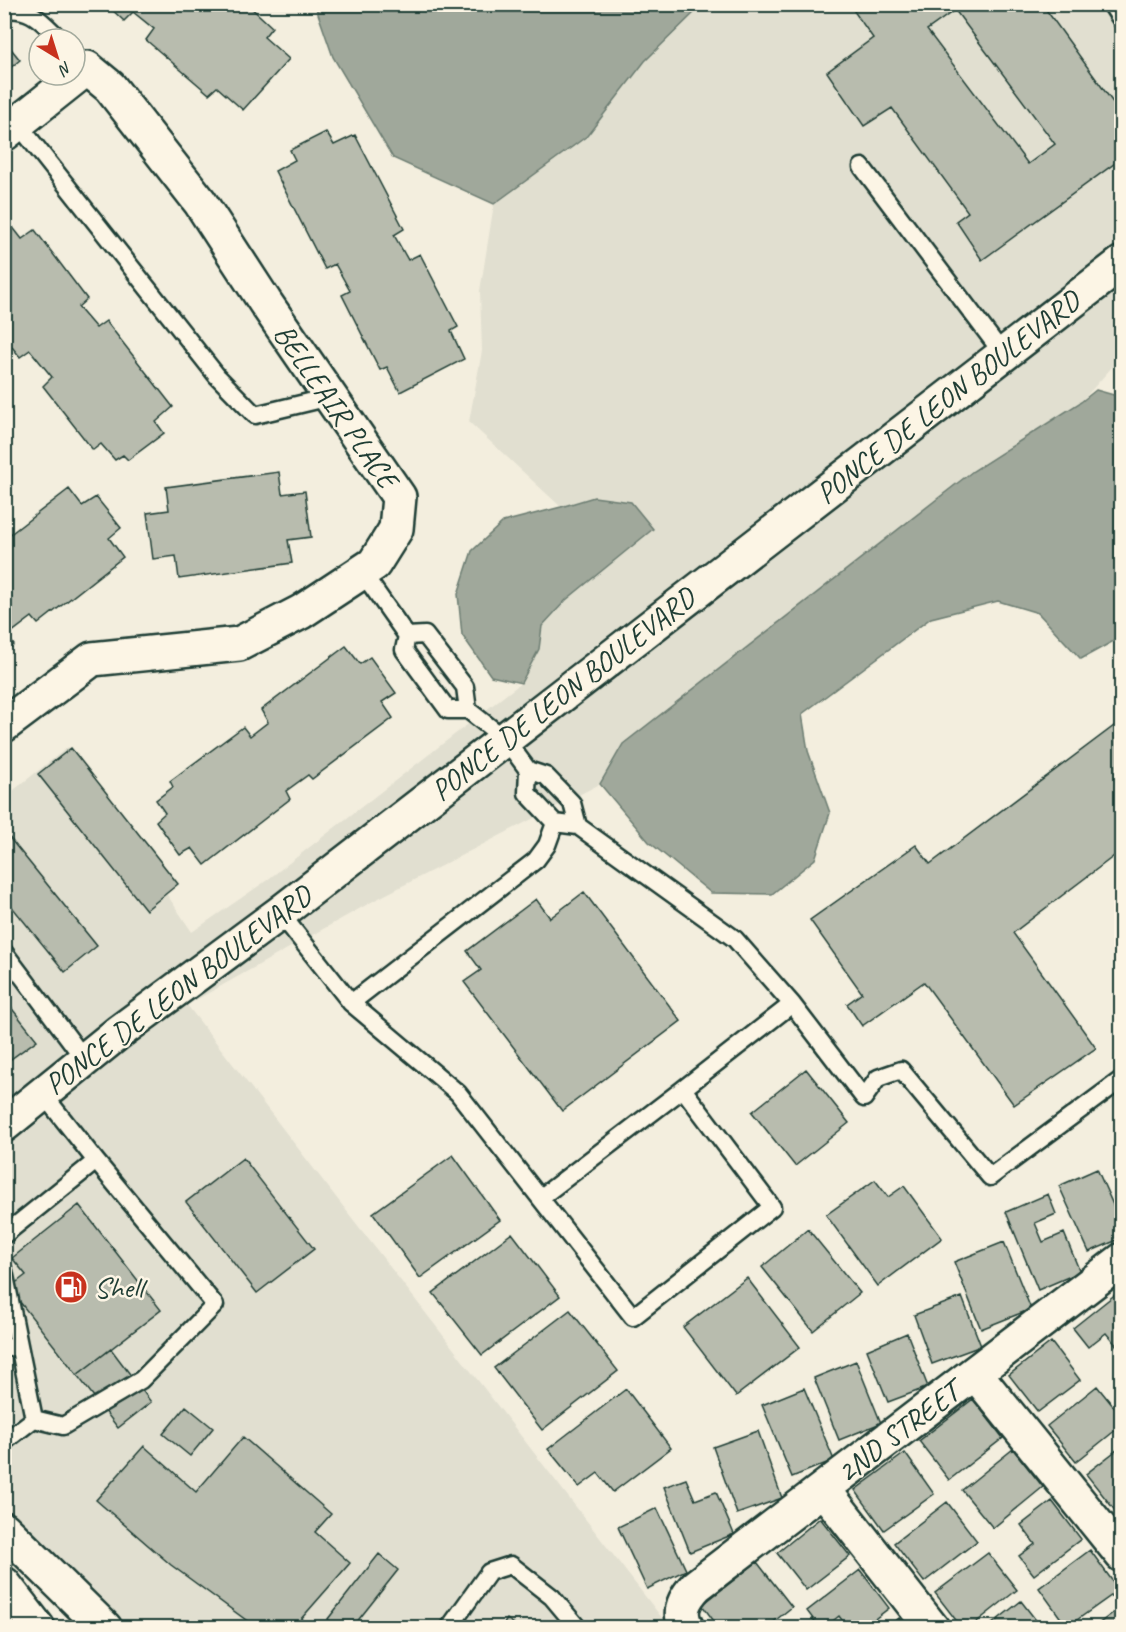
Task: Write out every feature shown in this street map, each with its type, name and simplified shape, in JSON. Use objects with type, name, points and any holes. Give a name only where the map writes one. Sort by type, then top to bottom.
[{"type":"street","name":"BELLEAIR PLACE","points":[[4,725],[92,659],[239,644],[301,612],[374,564],[396,529],[399,497],[265,302],[200,202],[110,87],[87,67]]},
{"type":"street","name":"BELLEAIR PLACE","points":[[11,129],[55,87]]},
{"type":"street","name":"PONCE DE LEON BOULEVARD","points":[[4,1125],[128,1026],[280,913],[1122,263]]},
{"type":"street","name":"2ND STREET","points":[[684,1618],[686,1596],[696,1586],[1122,1260]]},
{"type":"street","points":[[975,1373],[1122,1554]]},
{"type":"street","points":[[824,1489],[932,1628]]},
{"type":"street","points":[[4,1529],[105,1628]]},
{"type":"street","points":[[4,1584],[38,1628]]},
{"type":"lane","points":[[1112,4],[1122,21]]},
{"type":"lane","points":[[4,10],[17,8],[33,14],[47,27]]},
{"type":"lane","points":[[11,129],[217,376],[255,415],[330,397]]},
{"type":"lane","points":[[862,166],[1003,354]]},
{"type":"lane","points":[[362,572],[407,636],[404,650],[448,710],[468,710],[505,739],[528,770],[546,776],[572,803],[578,826]]},
{"type":"lane","points":[[407,636],[425,635],[465,687],[468,710]]},
{"type":"lane","points":[[528,770],[527,793],[555,823],[578,826],[735,939],[792,1004],[864,1098],[878,1078],[901,1070],[990,1177],[1122,1079]]},
{"type":"lane","points":[[351,1003],[536,860],[547,845],[555,823]]},
{"type":"lane","points":[[280,913],[351,1003],[459,1093],[633,1317],[772,1207],[682,1089]]},
{"type":"lane","points":[[4,951],[85,1060]]},
{"type":"lane","points":[[540,1198],[792,1004]]},
{"type":"lane","points":[[34,1419],[63,1426],[141,1380],[215,1305],[43,1094]]},
{"type":"lane","points":[[4,1234],[96,1161]]},
{"type":"lane","points":[[4,1271],[12,1347],[34,1419]]},
{"type":"lane","points":[[4,1442],[34,1419]]},
{"type":"lane","points":[[449,1628],[489,1572],[511,1564],[552,1597],[578,1628]]},
{"type":"shaded area","points":[[315,4],[702,5],[645,61],[587,136],[494,204],[393,158],[333,57]]},
{"type":"shaded area","points":[[702,5],[1121,5],[1121,241],[269,899],[109,1018],[5,1102],[5,797],[68,747],[192,932],[266,881],[521,683],[539,649],[542,626],[566,600],[594,497],[561,507],[469,422],[482,351],[480,291],[494,204],[587,136],[645,61]]},
{"type":"shaded area","points":[[1121,286],[1121,357],[1081,402],[973,471],[623,744],[600,784],[375,900],[187,1005],[669,1627],[131,1627],[117,1617],[5,1507],[4,1148],[130,1046],[290,927]]},
{"type":"shaded area","points":[[1096,390],[1121,397],[1121,637],[1081,659],[1038,613],[998,601],[931,618],[802,714],[808,751],[830,813],[815,859],[772,894],[711,893],[649,842],[600,784],[623,744],[973,471]]},
{"type":"shaded area","points":[[594,497],[631,502],[653,529],[566,600],[542,626],[539,649],[521,683],[491,676],[462,635],[458,594],[472,551],[503,522]]},
{"type":"building","points":[[106,4],[247,4],[272,27],[264,37],[289,59],[243,110],[217,87],[209,94],[146,40],[154,29],[133,12],[124,21]]},
{"type":"building","points":[[849,4],[1042,4],[1122,115],[1122,158],[982,260],[956,221],[968,212],[892,108],[864,126],[827,72],[873,38]],"holes":[[[955,10],[1055,144],[1028,164],[927,30]]]},
{"type":"building","points":[[4,40],[20,60],[4,73]]},
{"type":"building","points":[[326,132],[334,145],[355,135],[404,229],[394,235],[408,260],[420,254],[458,327],[451,331],[464,359],[400,392],[387,367],[380,370],[342,295],[350,291],[335,264],[325,269],[275,171],[295,160],[290,150]]},
{"type":"building","points":[[4,216],[22,239],[35,230],[87,299],[78,307],[96,328],[106,321],[173,407],[156,422],[164,433],[128,460],[123,455],[115,460],[101,444],[93,450],[43,386],[52,377],[30,350],[20,357],[4,337]]},
{"type":"building","points":[[279,472],[282,494],[305,491],[311,537],[288,540],[292,563],[179,579],[176,556],[153,559],[147,513],[169,510],[166,487]]},
{"type":"building","points":[[69,489],[82,506],[96,497],[121,528],[109,538],[123,557],[38,624],[32,617],[7,636],[14,645],[4,652],[4,539]]},
{"type":"building","points":[[346,646],[360,664],[370,657],[396,693],[382,702],[393,718],[312,779],[308,775],[286,791],[290,799],[205,865],[192,848],[180,855],[156,821],[165,813],[156,800],[173,787],[170,781],[243,727],[250,736],[268,722],[261,710]]},
{"type":"building","points":[[1122,720],[1122,850],[1013,933],[1096,1048],[1014,1105],[924,982],[862,1026],[847,1004],[862,993],[810,920],[916,845],[930,864]]},
{"type":"building","points":[[71,748],[178,884],[146,910],[38,774]]},
{"type":"building","points":[[4,831],[97,946],[65,972],[4,897]]},
{"type":"building","points":[[584,892],[681,1021],[562,1111],[464,982],[481,970],[467,951],[536,899],[550,918]]},
{"type":"building","points":[[9,1005],[37,1040],[4,1064],[4,1009]]},
{"type":"building","points":[[806,1069],[849,1123],[795,1166],[752,1112]]},
{"type":"building","points":[[453,1155],[500,1220],[420,1278],[373,1213]]},
{"type":"building","points":[[243,1158],[314,1249],[257,1293],[186,1202]]},
{"type":"building","points":[[1097,1169],[1122,1225],[1122,1238],[1089,1252],[1059,1186]]},
{"type":"building","points":[[875,1180],[888,1197],[904,1186],[942,1238],[878,1286],[826,1215]]},
{"type":"building","points":[[1048,1194],[1056,1214],[1035,1223],[1043,1242],[1064,1233],[1080,1272],[1038,1290],[1006,1212]]},
{"type":"building","points":[[79,1205],[161,1310],[77,1375],[9,1288],[26,1275],[12,1258]]},
{"type":"building","points":[[808,1229],[860,1293],[813,1331],[762,1267]]},
{"type":"building","points":[[512,1233],[560,1296],[482,1355],[433,1293]]},
{"type":"building","points":[[1004,1242],[1031,1309],[981,1329],[954,1262]]},
{"type":"building","points":[[747,1278],[800,1347],[736,1396],[683,1327]]},
{"type":"building","points":[[1122,1289],[1122,1352],[1106,1333],[1088,1347],[1073,1328]]},
{"type":"building","points":[[962,1297],[981,1346],[932,1364],[914,1315]]},
{"type":"building","points":[[570,1310],[618,1371],[542,1430],[494,1368]]},
{"type":"building","points":[[907,1333],[928,1387],[888,1402],[867,1350]]},
{"type":"building","points":[[1051,1342],[1080,1380],[1038,1412],[1009,1375]]},
{"type":"building","points":[[111,1349],[151,1402],[118,1428],[77,1375]]},
{"type":"building","points":[[856,1361],[881,1423],[839,1440],[814,1378]]},
{"type":"building","points":[[1097,1386],[1122,1417],[1122,1425],[1076,1462],[1047,1426]]},
{"type":"building","points":[[804,1388],[834,1460],[792,1477],[762,1405]]},
{"type":"building","points":[[626,1389],[671,1448],[613,1492],[598,1473],[579,1487],[548,1449]]},
{"type":"building","points":[[973,1399],[1003,1438],[949,1480],[919,1441]]},
{"type":"building","points":[[186,1406],[213,1428],[190,1456],[163,1434]]},
{"type":"building","points":[[758,1431],[782,1498],[737,1514],[713,1447]]},
{"type":"building","points":[[243,1437],[331,1514],[315,1532],[350,1563],[293,1628],[257,1628],[171,1565],[96,1500],[144,1446],[196,1492]]},
{"type":"building","points":[[1122,1446],[1122,1510],[1117,1513],[1086,1474]]},
{"type":"building","points":[[1013,1449],[1043,1487],[993,1528],[962,1490]]},
{"type":"building","points":[[905,1453],[934,1494],[884,1530],[855,1490]]},
{"type":"building","points":[[686,1479],[695,1500],[716,1492],[734,1534],[690,1552],[664,1487]]},
{"type":"building","points":[[1052,1501],[1081,1539],[1034,1575],[1019,1556],[1035,1544],[1021,1525]]},
{"type":"building","points":[[947,1502],[977,1541],[924,1582],[894,1543]]},
{"type":"building","points":[[657,1508],[686,1570],[647,1589],[618,1527]]},
{"type":"building","points":[[820,1518],[850,1556],[806,1590],[777,1553]]},
{"type":"building","points":[[1090,1550],[1119,1590],[1067,1627],[1039,1588]]},
{"type":"building","points":[[988,1553],[1017,1590],[969,1628],[962,1628],[935,1593]]},
{"type":"building","points":[[379,1554],[398,1570],[352,1628],[329,1628],[324,1624]]},
{"type":"building","points":[[757,1562],[792,1607],[766,1628],[719,1628],[702,1605]]},
{"type":"building","points":[[860,1570],[889,1608],[863,1628],[848,1628],[839,1616],[824,1628],[820,1628],[807,1611]]},
{"type":"building","points":[[1021,1601],[1042,1628],[987,1628]]},
{"type":"building","points":[[1122,1606],[1122,1628],[1093,1628]]},
{"type":"building","points":[[899,1618],[907,1628],[887,1628]]},
{"type":"building","points":[[507,1619],[520,1628],[501,1628]]},
{"type":"place","name":"Shell","points":[[71,1287]]}]
